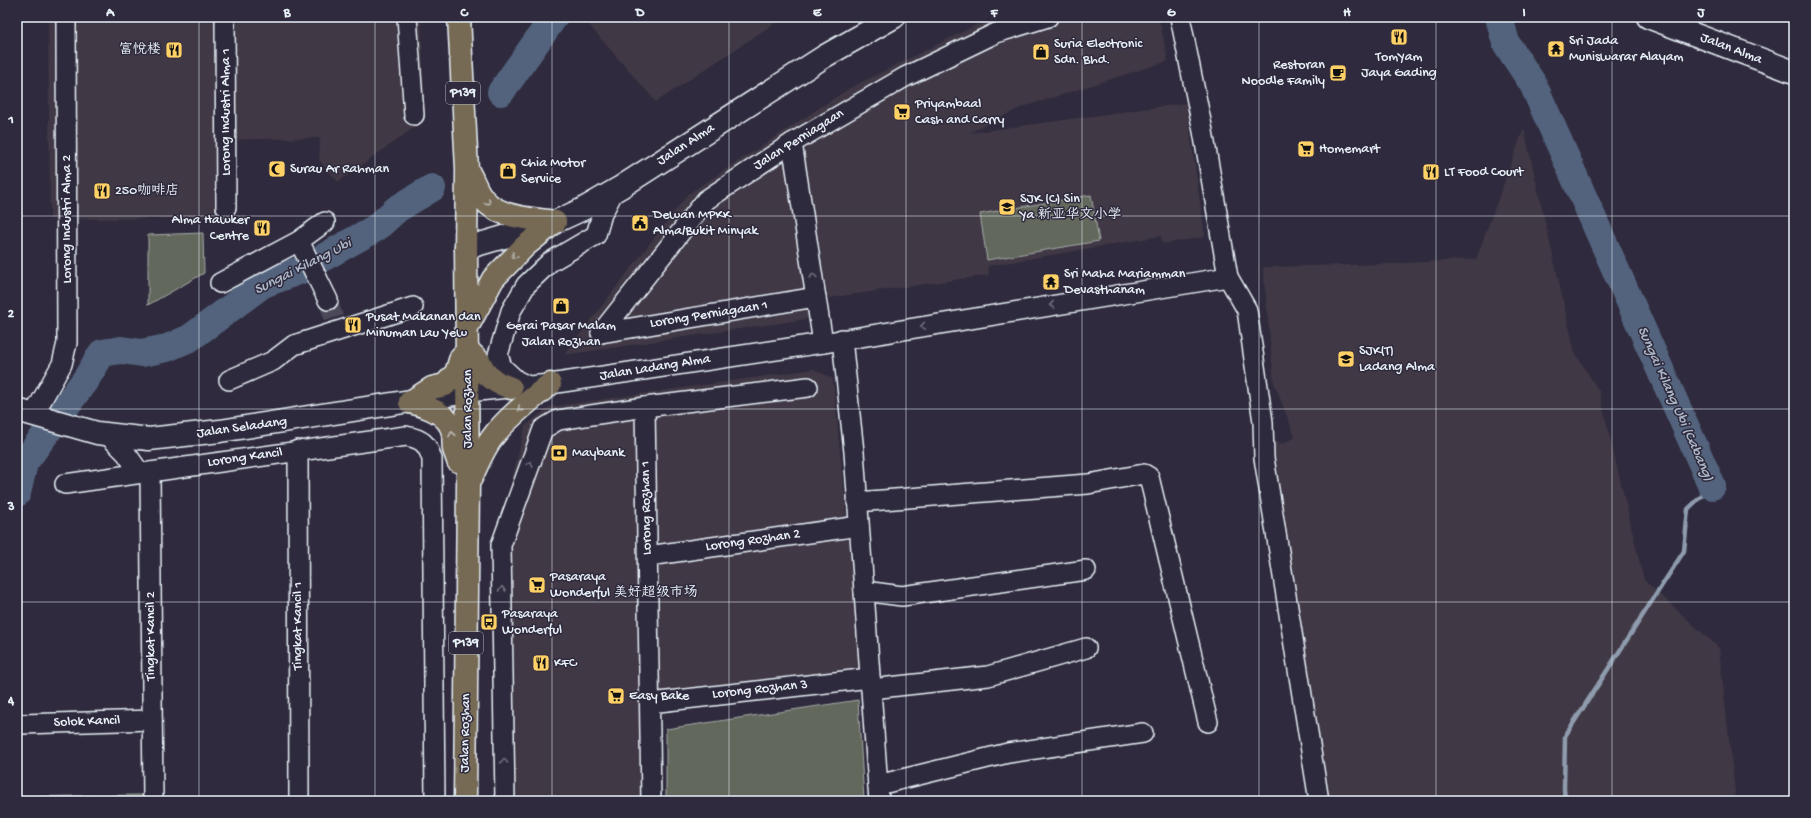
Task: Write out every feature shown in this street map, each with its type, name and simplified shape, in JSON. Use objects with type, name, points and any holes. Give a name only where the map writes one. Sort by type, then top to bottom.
[{"type":"main road","name":"Jalan Rozhan","points":[[459,17],[468,169],[466,248],[468,327],[468,484],[465,801]]},
{"type":"main road","name":"Jalan Alma","points":[[466,248],[555,222],[614,191],[825,56],[894,17]]},
{"type":"main road","name":"Jalan Alma","points":[[1648,17],[1793,73]]},
{"type":"main road","points":[[468,169],[480,195],[499,211],[510,216],[555,222]]},
{"type":"main road","points":[[468,327],[493,279],[525,246],[555,222]]},
{"type":"main road","points":[[410,402],[432,388],[445,385],[456,373],[461,357],[468,350],[479,361],[487,375],[498,383],[519,387]]},
{"type":"main road","points":[[468,484],[483,451],[494,434],[519,410],[550,384]]},
{"type":"main road","name":"Jalan Seladang","points":[[32,414],[102,433],[150,439],[187,436],[468,392]]},
{"type":"main road","points":[[410,402],[428,407],[444,416],[449,422],[453,434],[454,449],[468,484]]},
{"type":"street","name":"Lorong Industri Alma 2","points":[[32,414],[62,364],[67,343],[66,17]]},
{"type":"street","name":"Lorong Industri Alma 1","points":[[225,17],[226,207]]},
{"type":"street","points":[[407,17],[414,115]]},
{"type":"street","name":"Jalan Perniagaan","points":[[601,332],[706,200],[792,143],[905,77],[996,33],[1048,17]]},
{"type":"street","points":[[1180,17],[1203,131],[1228,276],[1247,310],[1263,422],[1264,458],[1316,800]]},
{"type":"street","points":[[792,143],[823,343]]},
{"type":"street","points":[[519,387],[516,380],[502,367],[498,355],[511,311],[526,285],[550,262],[596,235],[602,214],[614,191]]},
{"type":"street","points":[[220,283],[302,246],[325,222]]},
{"type":"street","points":[[302,246],[324,292]]},
{"type":"street","name":"Jalan Ladang Alma","points":[[468,392],[550,384],[823,343],[1228,276]]},
{"type":"street","name":"Lorong Perniagaan 1","points":[[601,332],[816,297]]},
{"type":"street","points":[[229,380],[273,361],[294,345],[413,307]]},
{"type":"street","points":[[842,339],[859,526],[878,793],[1008,753],[1143,733]]},
{"type":"street","points":[[500,801],[501,545],[543,429],[558,420],[645,406],[808,388]]},
{"type":"street","name":"Lorong Rozhan 1","points":[[645,406],[651,801]]},
{"type":"street","points":[[102,433],[126,453],[145,472]]},
{"type":"street","name":"Lorong Kancil","points":[[66,484],[298,450],[406,436],[424,441],[429,447],[432,458],[435,801]]},
{"type":"street","name":"Tingkat Kancil 1","points":[[298,450],[299,801]]},
{"type":"street","name":"Tingkat Kancil 2","points":[[145,472],[153,801]]},
{"type":"street","points":[[857,502],[1088,484],[1144,474],[1149,477],[1208,722]]},
{"type":"street","name":"Lorong Rozhan 2","points":[[648,556],[859,526]]},
{"type":"street","points":[[864,591],[902,596],[1086,570]]},
{"type":"street","name":"Lorong Rozhan 3","points":[[650,703],[871,683],[988,676],[1086,648]]},
{"type":"street","name":"Solok Kancil","points":[[22,724],[152,720]]},
{"type":"shaded area","points":[[48,17],[421,17],[425,120],[338,182],[319,160],[320,138],[215,140],[214,218],[50,219]]},
{"type":"shaded area","points":[[595,17],[784,17],[656,102],[589,25]]},
{"type":"shaded area","points":[[992,17],[1159,17],[1168,61],[1020,108],[969,133],[1186,103],[1205,237],[1162,244],[1161,236],[988,266],[989,275],[828,298],[815,219],[827,316],[564,355],[688,194],[850,88]]},
{"type":"shaded area","points":[[1524,128],[1575,353],[1599,391],[1644,580],[1719,648],[1736,800],[1325,801],[1266,437],[1283,444],[1295,437],[1274,383],[1263,267],[1389,264],[1476,259]]},
{"type":"shaded area","points":[[814,369],[833,379],[861,668],[642,698],[643,801],[495,801],[496,544],[525,426],[549,407]]},
{"type":"green space","points":[[1091,195],[1099,241],[987,260],[980,214]]},
{"type":"green space","points":[[203,233],[204,273],[148,305],[148,235]]},
{"type":"green space","points":[[858,700],[864,801],[666,801],[666,729]]},
{"type":"green space","points":[[142,795],[142,801],[17,801],[17,797]]},
{"type":"waterway","name":"Sungai Kilang Ubi","points":[[501,92],[554,17]]},
{"type":"waterway","name":"Sungai Kilang Ubi (Cabang)","points":[[1499,17],[1506,43],[1533,84],[1712,486]]},
{"type":"waterway","name":"Sungai Kilang Ubi","points":[[17,493],[24,463],[86,379],[102,353],[121,350],[142,353],[167,348],[190,338],[263,284],[301,270],[376,228],[397,209],[432,188]]},
{"type":"waterway","name":"Sungai Kilang Ubi (Cabang)","points":[[1565,801],[1565,736],[1684,551],[1688,509],[1712,486]]},
{"type":"tunnel","points":[[328,300],[338,331]]},
{"type":"place","name":"TomYam Jaya Gading","points":[[1399,37]]},
{"type":"place","name":"Sri Jada Muniswarar Alayam","points":[[1556,49]]},
{"type":"place","name":"富悦楼","points":[[174,50]]},
{"type":"place","name":"Suria Electronic Sdn. Bhd.","points":[[1041,52]]},
{"type":"place","name":"Restoran Noodle Family","points":[[1338,73]]},
{"type":"place","name":"Priyambaal Cash and Carry","points":[[902,112]]},
{"type":"place","name":"Homemart","points":[[1306,149]]},
{"type":"place","name":"Surau Ar Rahman","points":[[277,169]]},
{"type":"place","name":"Chia Motor Service","points":[[508,171]]},
{"type":"place","name":"LT Food Court","points":[[1431,172]]},
{"type":"place","name":"250咖啡店","points":[[102,191]]},
{"type":"place","name":"SJK (C) Sin Ya 新亚华文小学","points":[[1007,207]]},
{"type":"place","name":"Dewan MPKK Alma/Bukit Minyak","points":[[640,223]]},
{"type":"place","name":"Alma Hawker Centre","points":[[262,228]]},
{"type":"place","name":"Sri Maha Mariamman Devasthanam","points":[[1051,282]]},
{"type":"place","name":"Gerai Pasar Malam Jalan Rozhan","points":[[561,306]]},
{"type":"place","name":"Pusat Makanan dan Minuman Lau Yew","points":[[353,325]]},
{"type":"place","name":"SJK(T) Ladang Alma","points":[[1346,359]]},
{"type":"place","name":"Maybank","points":[[559,453]]},
{"type":"place","name":"Pasaraya Wonderful 美好超级市场","points":[[537,585]]},
{"type":"place","name":"Pasaraya Wonderful","points":[[489,622]]},
{"type":"place","name":"KFC","points":[[541,663]]},
{"type":"place","name":"Easy Bake","points":[[616,696]]}]
